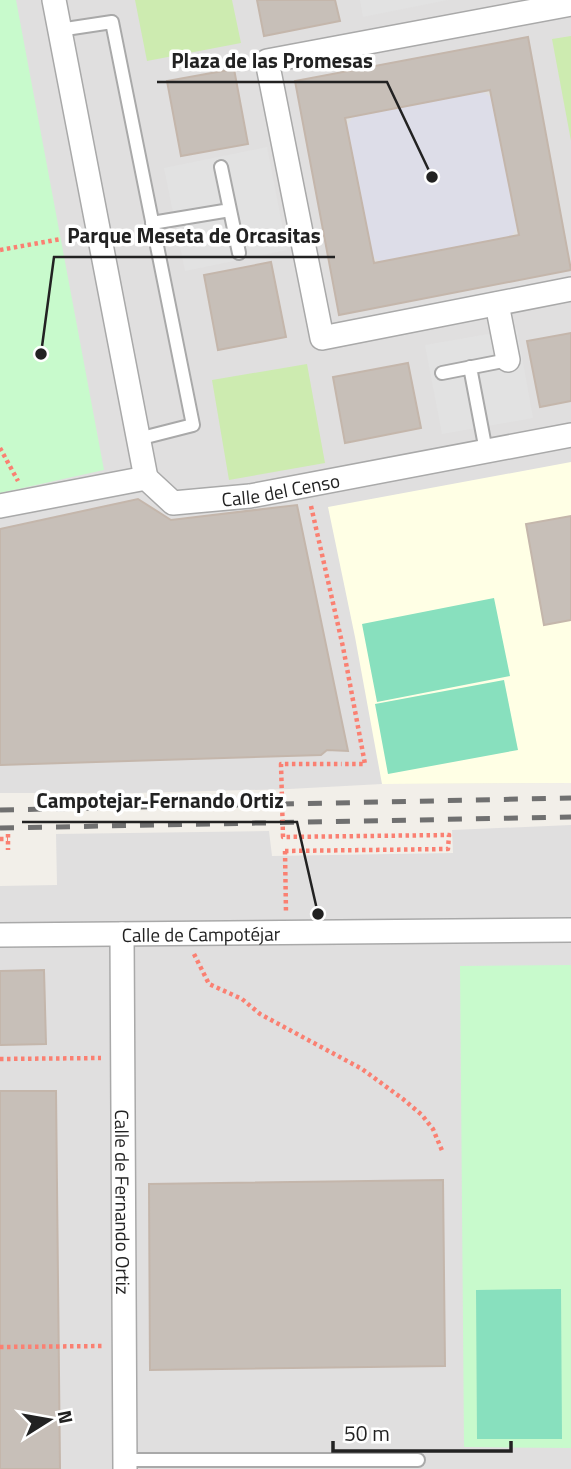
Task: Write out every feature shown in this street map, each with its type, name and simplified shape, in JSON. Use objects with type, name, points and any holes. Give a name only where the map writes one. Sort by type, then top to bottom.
[{"type":"street","points":[[0,506],[146,478],[54,0]]},
{"type":"street","points":[[571,4],[267,61],[322,338],[571,289]]},
{"type":"street","points":[[497,304],[508,360]]},
{"type":"street","name":"Calle del Censo","points":[[146,478],[173,503],[250,496],[571,435]]},
{"type":"street","name":"Calle de Campotéjar","points":[[0,935],[571,930]]},
{"type":"street","name":"Calle de Fernando Ortiz","points":[[122,934],[125,1464]]},
{"type":"lane","points":[[59,30],[112,22],[193,425],[138,439]]},
{"type":"lane","points":[[221,167],[239,253]]},
{"type":"lane","points":[[152,223],[230,210]]},
{"type":"lane","points":[[442,373],[508,360]]},
{"type":"lane","points":[[470,368],[486,451]]},
{"type":"lane","points":[[125,1464],[418,1460]]},
{"type":"path","points":[[0,250],[61,239]]},
{"type":"path","points":[[0,448],[21,488]]},
{"type":"path","points":[[0,456],[11,465]]},
{"type":"path","points":[[286,932],[285,851],[448,849],[449,835],[283,837],[281,764],[365,764],[307,484]]},
{"type":"path","points":[[0,839],[8,836],[8,850]]},
{"type":"path","points":[[183,933],[209,984],[242,999],[260,1014],[362,1069],[422,1115],[433,1129],[443,1153]]},
{"type":"path","points":[[0,1059],[122,1057]]},
{"type":"path","points":[[0,1347],[125,1346]]},
{"type":"shaded area","points":[[0,0],[571,0],[571,783],[382,784],[134,793],[0,793]]},
{"type":"shaded area","points":[[360,0],[448,0],[363,17]]},
{"type":"shaded area","points":[[483,92],[492,98],[517,227],[511,237],[381,262],[372,256],[347,126],[353,117]]},
{"type":"shaded area","points":[[267,147],[287,250],[185,271],[164,168]]},
{"type":"shaded area","points":[[517,329],[533,418],[442,434],[425,345]]},
{"type":"shaded area","points":[[571,462],[571,783],[382,784],[328,507]]},
{"type":"shaded area","points":[[571,825],[571,1469],[0,1469],[0,886],[57,885],[56,834],[269,831],[272,856],[453,853],[452,830]]},
{"type":"green space","points":[[0,0],[16,0],[104,470],[0,493]]},
{"type":"green space","points":[[135,0],[232,0],[241,43],[147,61]]},
{"type":"green space","points":[[571,36],[571,141],[552,39]]},
{"type":"green space","points":[[307,364],[325,463],[229,480],[212,380]]},
{"type":"green space","points":[[494,598],[510,676],[377,702],[362,624]]},
{"type":"green space","points":[[504,680],[518,750],[388,774],[375,704]]},
{"type":"green space","points":[[571,965],[571,1448],[464,1447],[460,966]]},
{"type":"green space","points":[[561,1289],[562,1439],[477,1439],[476,1290]]},
{"type":"building","points":[[257,0],[335,0],[340,21],[264,36]]},
{"type":"building","points":[[528,37],[571,270],[339,315],[295,81]],"holes":[[[490,90],[519,235],[374,263],[345,118]]]},
{"type":"building","points":[[234,69],[248,144],[181,156],[167,81]]},
{"type":"building","points":[[271,262],[286,337],[218,350],[204,275]]},
{"type":"building","points":[[571,333],[571,401],[540,407],[527,341]]},
{"type":"building","points":[[408,363],[421,428],[345,443],[333,377]]},
{"type":"building","points":[[138,499],[171,520],[297,505],[348,751],[327,750],[321,755],[0,765],[0,529]]},
{"type":"building","points":[[571,516],[571,620],[544,625],[526,524]]},
{"type":"building","points":[[44,970],[46,1044],[0,1045],[0,971]]},
{"type":"building","points":[[0,1091],[56,1091],[60,1469],[0,1469]]},
{"type":"building","points":[[443,1180],[445,1366],[150,1370],[149,1184]]},
{"type":"railway","points":[[0,810],[571,798]]},
{"type":"railway","points":[[0,828],[571,817]]},
{"type":"place","name":"Plaza de las Promesas","points":[[432,177]]},
{"type":"place","name":"Parque Meseta de Orcasitas","points":[[41,354]]},
{"type":"place","name":"Campotejar-Fernando Ortiz","points":[[318,914]]}]
